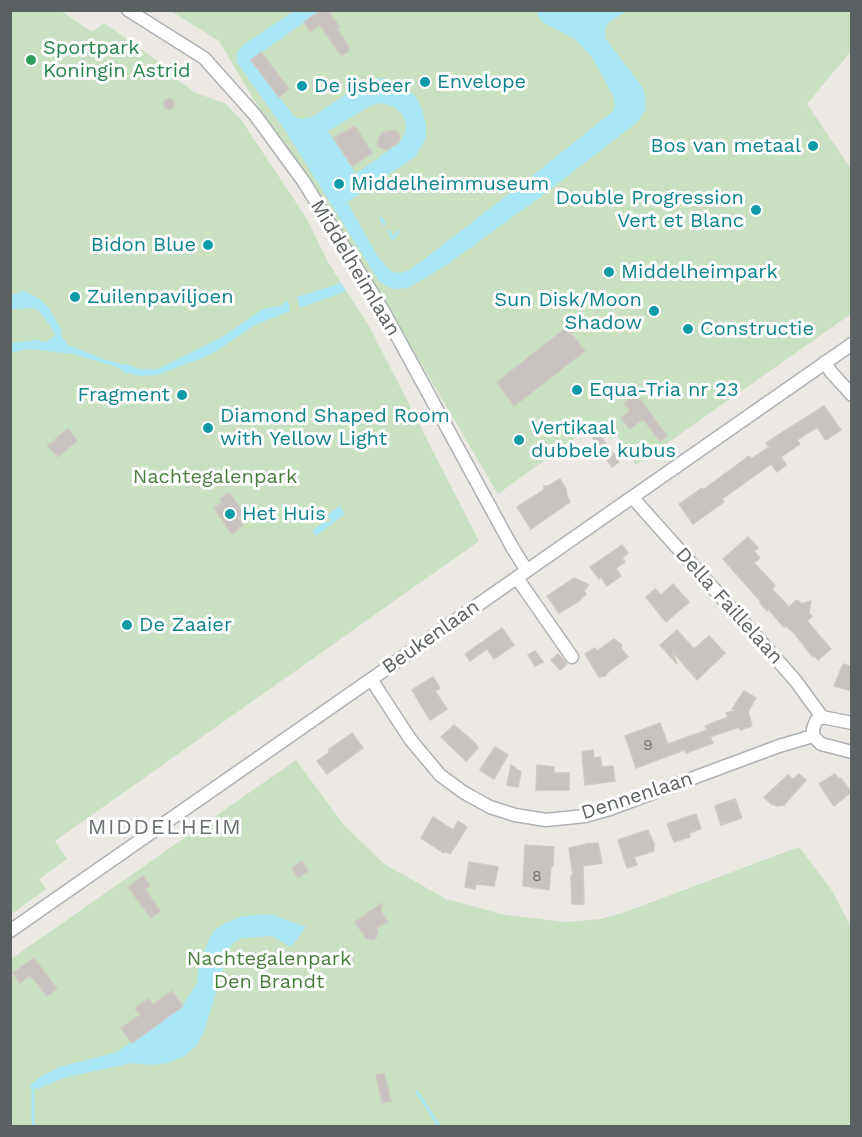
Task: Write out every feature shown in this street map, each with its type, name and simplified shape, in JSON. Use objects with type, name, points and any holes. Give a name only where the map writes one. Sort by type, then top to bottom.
[{"type":"street","name":"Middelheimlaan","points":[[128,10],[204,58],[255,115],[304,182],[384,315],[512,547],[522,575],[572,657]]},
{"type":"street","name":"Beukenlaan","points":[[10,931],[522,575],[636,503],[852,344]]},
{"type":"street","points":[[825,362],[852,395]]},
{"type":"street","name":"Della Faillelaan","points":[[636,503],[795,680],[822,717]]},
{"type":"street","name":"Dennenlaan","points":[[371,679],[410,739],[440,775],[463,792],[490,807],[546,820],[585,816],[610,809],[779,746],[813,736]]},
{"type":"street","points":[[852,723],[822,717],[814,724],[813,736],[820,744],[852,752]]},
{"type":"green space","name":"Nachtegalenpark","points":[[11,11],[61,11],[92,32],[104,23],[174,73],[179,81],[194,92],[226,104],[242,121],[307,219],[329,264],[369,326],[479,541],[55,841],[67,859],[39,879],[46,889],[11,914]]},
{"type":"green space","name":"Middelheimpark","points":[[171,11],[851,11],[851,51],[807,104],[851,169],[851,314],[636,465],[617,435],[610,439],[597,422],[498,494],[347,238],[260,110],[219,41]]},
{"type":"green space","name":"Nachtegalenpark Den Brandt","points":[[296,760],[343,824],[384,864],[446,899],[506,915],[566,922],[601,919],[799,847],[831,889],[851,927],[851,1126],[11,1126],[11,959]]},
{"type":"water","points":[[294,11],[320,11],[251,60],[294,116],[300,119],[312,117],[363,83],[373,79],[383,78],[405,86],[416,97],[426,125],[426,138],[415,157],[347,202],[377,255],[393,272],[401,273],[410,270],[527,180],[612,112],[615,107],[613,95],[591,56],[575,39],[542,22],[536,11],[627,11],[609,22],[605,29],[605,38],[643,88],[645,110],[631,127],[539,198],[445,266],[408,288],[394,289],[379,281],[285,130],[236,61],[237,52],[243,45]],"holes":[[[381,103],[395,107],[403,115],[406,125],[404,135],[399,143],[354,175],[354,171],[327,130],[372,105]]]},
{"type":"water","points":[[341,283],[346,291],[300,308],[297,297]]},
{"type":"water","points":[[24,291],[40,299],[49,308],[62,331],[60,334],[68,345],[139,369],[158,369],[222,337],[263,309],[280,306],[288,300],[290,311],[255,325],[202,358],[157,375],[141,376],[73,354],[29,349],[11,353],[12,343],[37,340],[46,342],[55,335],[39,311],[34,308],[11,309],[11,295]]},
{"type":"water","points":[[340,506],[345,514],[316,536],[312,531],[325,521],[327,523],[331,521],[327,515]]},
{"type":"water","points":[[273,915],[306,927],[291,947],[272,936],[242,938],[234,942],[229,949],[204,1032],[196,1046],[183,1057],[168,1063],[152,1065],[133,1063],[66,1077],[38,1089],[29,1086],[40,1077],[60,1067],[117,1052],[182,1006],[197,983],[198,969],[214,931],[225,923],[240,917]]},
{"type":"building","points":[[321,10],[328,10],[349,47],[349,51],[342,55],[320,25],[310,32],[304,22]]},
{"type":"building","points":[[261,52],[289,89],[279,97],[251,60]]},
{"type":"building","points":[[169,98],[175,104],[169,110],[163,104]]},
{"type":"building","points":[[355,126],[372,153],[352,166],[334,138]]},
{"type":"building","points":[[395,130],[400,135],[399,142],[387,150],[377,146],[382,133]]},
{"type":"building","points":[[566,328],[585,351],[514,406],[497,382]]},
{"type":"building","points":[[636,394],[667,436],[660,441],[643,419],[630,429],[621,418],[630,411],[624,403]]},
{"type":"building","points":[[824,406],[841,430],[826,440],[817,427],[797,440],[800,444],[781,457],[786,465],[777,472],[771,464],[722,499],[724,502],[693,524],[679,504],[702,488],[703,490],[749,456],[751,459],[769,447],[766,443]]},
{"type":"building","points":[[592,424],[619,462],[612,467],[586,428]]},
{"type":"building","points":[[68,429],[77,441],[58,457],[47,445],[57,440],[55,439]]},
{"type":"building","points":[[560,479],[570,502],[531,529],[517,507],[544,490],[544,486]]},
{"type":"building","name":"Het Huis","points":[[229,493],[244,513],[238,517],[243,525],[232,534],[214,508],[222,503],[220,499]]},
{"type":"building","points":[[748,537],[758,548],[754,551],[760,558],[754,563],[773,583],[775,586],[772,589],[789,607],[797,600],[802,604],[811,601],[809,613],[812,616],[807,621],[831,649],[818,660],[794,633],[786,626],[784,627],[768,609],[767,611],[723,559]]},
{"type":"building","points":[[622,545],[628,553],[622,558],[625,562],[616,568],[621,576],[607,586],[590,567]]},
{"type":"building","points":[[574,578],[589,585],[584,591],[586,594],[559,613],[547,596]]},
{"type":"building","points":[[673,584],[689,602],[666,622],[646,597],[655,589],[661,595]]},
{"type":"building","points":[[502,628],[514,645],[494,659],[487,649],[470,661],[465,654]]},
{"type":"building","points":[[677,630],[694,649],[709,636],[725,653],[697,680],[673,652],[677,664],[660,645]]},
{"type":"building","points":[[614,639],[622,645],[621,648],[628,657],[605,676],[599,677],[585,654],[595,648],[597,651]]},
{"type":"building","points":[[535,651],[543,662],[535,666],[528,655]]},
{"type":"building","points":[[558,654],[567,664],[560,670],[551,660]]},
{"type":"building","points":[[843,664],[852,667],[852,691],[834,686]]},
{"type":"building","points":[[433,677],[440,688],[435,691],[447,709],[430,720],[412,690]]},
{"type":"building","points":[[744,691],[756,698],[748,712],[752,726],[740,730],[739,727],[710,737],[713,743],[686,753],[684,750],[636,768],[625,736],[660,723],[668,744],[707,730],[705,726],[728,717],[726,713],[735,711],[732,709]]},
{"type":"building","points":[[454,725],[478,748],[466,761],[441,737]]},
{"type":"building","points":[[352,733],[363,748],[327,774],[317,761]]},
{"type":"building","points":[[495,747],[508,755],[494,779],[480,770]]},
{"type":"building","points":[[593,750],[594,758],[600,757],[602,767],[613,766],[615,781],[585,785],[582,752]]},
{"type":"building","points":[[511,765],[521,772],[518,787],[507,785]]},
{"type":"building","points":[[537,765],[554,767],[554,773],[569,773],[569,790],[536,790]]},
{"type":"building","points":[[799,774],[806,780],[784,805],[771,804],[764,797],[788,775],[793,779]]},
{"type":"building","points":[[835,774],[839,779],[841,778],[851,792],[834,806],[819,784]]},
{"type":"building","points":[[735,799],[742,818],[721,825],[715,806]]},
{"type":"building","points":[[696,814],[701,829],[689,833],[690,837],[674,842],[667,824]]},
{"type":"building","points":[[433,817],[453,830],[458,821],[467,827],[450,854],[445,851],[444,853],[421,838]]},
{"type":"building","points":[[648,830],[654,844],[654,851],[634,857],[637,865],[627,868],[618,840]]},
{"type":"building","points":[[598,843],[602,863],[583,866],[584,904],[572,904],[571,876],[573,875],[569,848]]},
{"type":"building","points":[[525,845],[554,847],[549,890],[523,886]]},
{"type":"building","points":[[302,861],[308,871],[298,878],[292,868]]},
{"type":"building","points":[[469,862],[498,867],[494,886],[476,884],[475,889],[465,887]]},
{"type":"building","points":[[143,876],[150,886],[145,889],[160,911],[151,918],[128,887]]},
{"type":"building","points":[[382,903],[381,912],[388,922],[376,928],[378,931],[376,938],[373,940],[366,938],[355,922]]},
{"type":"building","points":[[34,958],[57,989],[47,996],[30,975],[20,983],[13,973]]},
{"type":"building","points":[[172,991],[183,1006],[132,1043],[121,1028],[140,1015],[135,1008],[148,999],[153,1004]]},
{"type":"building","points":[[384,1073],[391,1101],[382,1103],[376,1075]]},
{"type":"waterway","points":[[381,218],[384,224]]},
{"type":"waterway","points":[[389,231],[392,238]]},
{"type":"waterway","points":[[394,238],[398,232]]},
{"type":"waterway","points":[[33,1087],[35,1126]]},
{"type":"waterway","points":[[417,1092],[439,1126]]},
{"type":"place","name":"Sportpark Koningin Astrid","points":[[31,60]]},
{"type":"place","name":"Envelope","points":[[425,82]]},
{"type":"place","name":"De ijsbeer","points":[[302,86]]},
{"type":"place","name":"Bos van metaal","points":[[813,146]]},
{"type":"place","name":"Middelheimmuseum","points":[[339,184]]},
{"type":"place","name":"Double Progression Vert et Blanc","points":[[756,210]]},
{"type":"place","name":"Bidon Blue","points":[[208,245]]},
{"type":"place","name":"Middelheimpark","points":[[609,272]]},
{"type":"place","name":"Zuilenpaviljoen","points":[[75,297]]},
{"type":"place","name":"Sun Disk/Moon Shadow","points":[[654,311]]},
{"type":"place","name":"Constructie","points":[[688,329]]},
{"type":"place","name":"Equa-Tria nr 23","points":[[577,390]]},
{"type":"place","name":"Fragment","points":[[182,395]]},
{"type":"place","name":"Diamond Shaped Room with Yellow Light","points":[[208,428]]},
{"type":"place","name":"Vertikaal dubbele kubus","points":[[519,440]]},
{"type":"place","name":"Het Huis","points":[[230,514]]},
{"type":"place","name":"De Zaaier","points":[[127,625]]},
{"type":"district","name":"MIDDELHEIM","points":[[165,828]]}]
